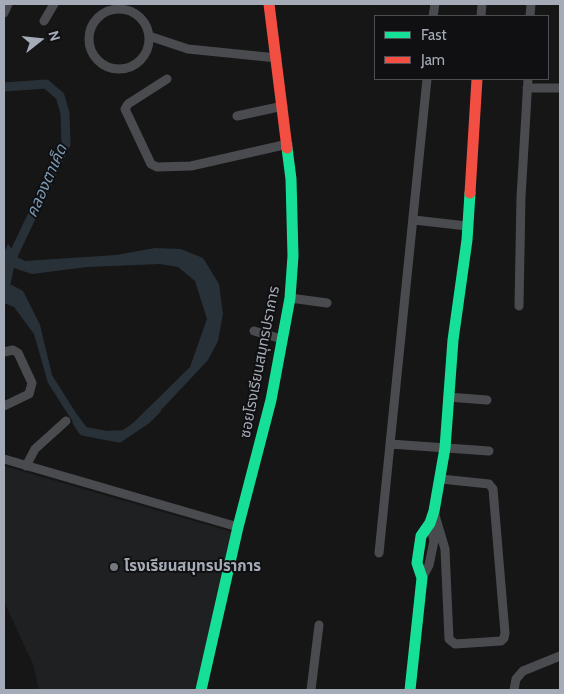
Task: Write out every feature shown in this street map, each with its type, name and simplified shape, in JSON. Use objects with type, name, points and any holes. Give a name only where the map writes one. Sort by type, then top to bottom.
[{"type":"street","points":[[4,13],[8,4]]},
{"type":"street","points":[[44,21],[54,4]]},
{"type":"street","name":"ซอยโรงเรียนสมุทรปราการ","points":[[201,690],[238,527],[271,400],[290,298],[293,233],[288,144],[269,4]]},
{"type":"street","points":[[114,9],[126,10],[136,14],[144,22],[149,36],[146,54],[139,63],[129,68],[118,70],[107,67],[98,61],[92,52],[89,41],[90,30],[96,20],[104,13],[114,9]]},
{"type":"street","points":[[149,36],[188,49],[277,58]]},
{"type":"street","points":[[167,79],[128,104],[125,109],[151,164],[157,167],[191,166],[288,144]]},
{"type":"street","points":[[379,553],[427,80]]},
{"type":"street","points":[[410,690],[422,578],[417,563],[421,536],[432,517],[441,479],[445,448],[448,397],[468,226],[477,80]]},
{"type":"street","points":[[519,306],[528,83],[560,88]]},
{"type":"street","points":[[237,116],[283,106]]},
{"type":"street","points":[[414,220],[468,226]]},
{"type":"street","points":[[290,298],[327,303]]},
{"type":"street","points":[[254,331],[282,339]]},
{"type":"street","points":[[4,352],[13,350],[18,353],[32,383],[29,394],[4,406]]},
{"type":"street","points":[[448,397],[487,400]]},
{"type":"street","points":[[26,466],[35,449],[66,421]]},
{"type":"street","points":[[390,444],[489,452]]},
{"type":"street","points":[[4,459],[238,527]]},
{"type":"street","points":[[432,517],[445,549],[449,639],[455,644],[501,641],[504,638],[504,634],[493,489],[489,484],[441,479]]},
{"type":"street","points":[[311,690],[319,625]]},
{"type":"street","points":[[514,690],[516,679],[523,671],[560,656]]},
{"type":"shaded area","points":[[8,244],[17,257],[25,261],[116,255],[155,248],[181,249],[203,258],[219,284],[223,314],[218,341],[208,360],[163,408],[129,431],[116,438],[83,431],[73,422],[48,383],[34,334],[14,307],[4,303],[4,284],[12,285],[23,291],[40,325],[52,375],[76,413],[87,428],[105,431],[126,430],[190,367],[207,319],[195,281],[178,267],[160,264],[87,267],[32,274],[14,268],[10,279],[4,278],[4,252]]},
{"type":"shaded area","name":"โรงเรียนสมุทรปราการ","points":[[4,466],[232,532],[196,690],[39,690],[33,664],[4,602]]},
{"type":"waterway","name":"คลองตาเค็ด","points":[[4,87],[46,84],[60,96],[65,113],[66,144],[11,260],[4,293]]},
{"type":"waterway","points":[[77,422],[83,431],[119,438],[146,420],[157,409]]},
{"type":"traffic: fast","points":[[201,690],[238,527],[271,400],[290,298],[293,256],[291,179],[287,148]]},
{"type":"traffic: fast","points":[[410,690],[422,578],[417,563],[421,536],[430,523],[434,511],[445,448],[453,340],[467,240],[470,193]]},
{"type":"traffic: jam","points":[[269,4],[287,148]]},
{"type":"traffic: jam","points":[[470,193],[477,80]]},
{"type":"place","name":"โรงเรียนสมุทรปราการ","points":[[114,567]]}]
